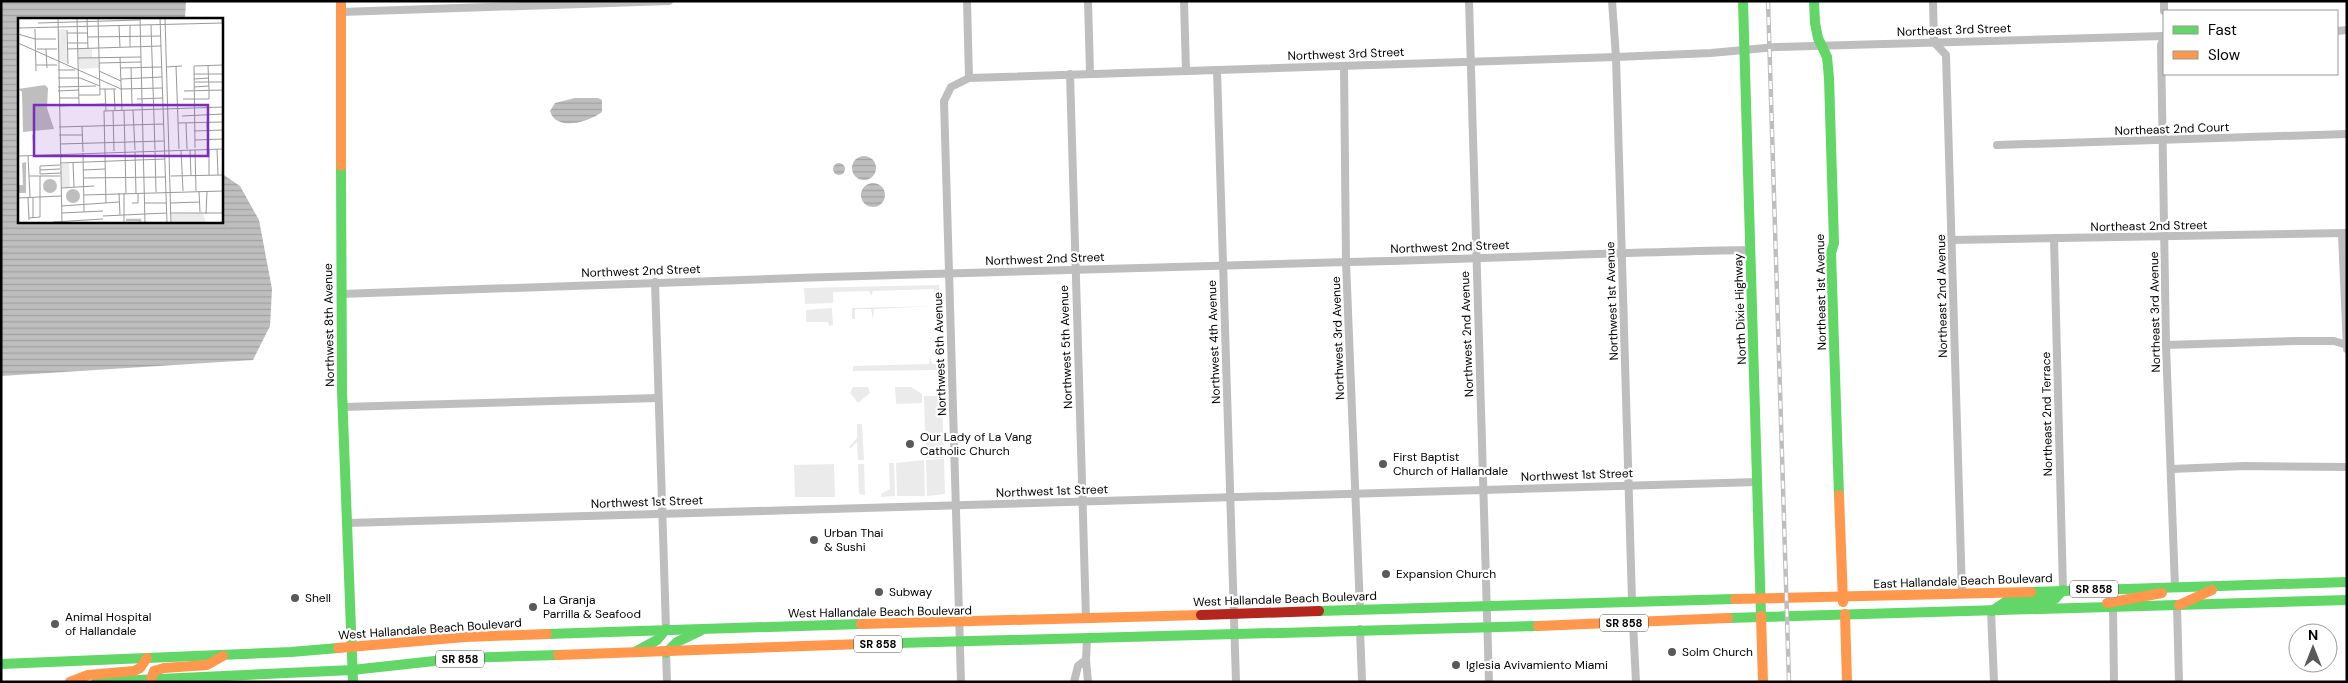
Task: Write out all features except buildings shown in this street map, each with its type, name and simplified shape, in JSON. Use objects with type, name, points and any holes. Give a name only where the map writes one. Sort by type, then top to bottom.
[{"type":"main road","name":"North Dixie Highway","points":[[1743,1],[1763,682]]},
{"type":"main road","name":"Northeast 1st Avenue","points":[[1814,1],[1815,23],[1822,46],[1828,57],[1834,243],[1831,253],[1842,597],[1846,614],[1848,682]]},
{"type":"main road","name":"Northwest 8th Avenue","points":[[341,7],[342,407],[353,682]]},
{"type":"main road","name":"East Hallandale Beach Boulevard","points":[[1761,598],[2223,587],[2347,582]]},
{"type":"main road","points":[[2088,608],[2112,601],[2169,592],[2175,587]]},
{"type":"main road","points":[[2177,606],[2204,592],[2223,587]]},
{"type":"main road","points":[[1991,611],[2007,601],[2055,599],[2063,590]]},
{"type":"main road","name":"West Hallandale Beach Boulevard","points":[[1,664],[351,648],[465,637],[1086,619],[1632,600],[1761,598]]},
{"type":"main road","name":"SR 858","points":[[96,682],[352,670],[462,658],[666,653],[1234,632],[1633,623],[1761,616],[2112,608],[2347,600]]},
{"type":"main road","points":[[666,653],[670,646],[678,640],[706,629]]},
{"type":"main road","points":[[631,654],[654,643],[663,636],[666,630]]},
{"type":"main road","points":[[151,680],[154,671],[164,668],[207,665],[224,654]]},
{"type":"main road","points":[[70,682],[79,676],[95,673],[132,671],[139,668],[147,658]]},
{"type":"street","points":[[341,7],[669,1]]},
{"type":"street","points":[[967,1],[969,78]]},
{"type":"street","points":[[1088,1],[1090,73]]},
{"type":"street","points":[[1184,1],[1186,71]]},
{"type":"street","name":"Northwest 2nd Avenue","points":[[1469,1],[1489,682]]},
{"type":"street","name":"Northwest 1st Avenue","points":[[1612,1],[1616,57],[1632,600]]},
{"type":"street","points":[[1933,1],[1934,42]]},
{"type":"street","name":"Northeast 3rd Street","points":[[1745,50],[1776,47],[2163,36]]},
{"type":"street","name":"Northeast 3rd Avenue","points":[[2163,39],[2161,45],[2166,345],[2175,587]]},
{"type":"street","name":"Northeast 2nd Avenue","points":[[1934,42],[1946,54],[1962,594]]},
{"type":"street","name":"Northwest 3rd Street","points":[[951,87],[969,78],[1616,57],[1745,50]]},
{"type":"street","name":"Northwest 3rd Avenue","points":[[1344,66],[1346,262],[1360,609]]},
{"type":"street","name":"Northwest 4th Avenue","points":[[1217,70],[1236,682]]},
{"type":"street","name":"Northwest 5th Avenue","points":[[1070,74],[1086,619]]},
{"type":"street","name":"Northwest 6th Avenue","points":[[951,87],[944,101],[961,682]]},
{"type":"street","name":"Northeast 2nd Court","points":[[1998,145],[2347,134]]},
{"type":"street","points":[[2345,234],[2347,349]]},
{"type":"street","name":"Northeast 2nd Street","points":[[1952,240],[2345,234]]},
{"type":"street","name":"Northeast 2nd Terrace","points":[[2054,238],[2063,590]]},
{"type":"street","name":"Northwest 2nd Street","points":[[341,294],[654,282],[1622,252],[1751,250]]},
{"type":"street","points":[[654,282],[666,630]]},
{"type":"street","points":[[2166,345],[2295,341],[2334,342],[2346,345]]},
{"type":"street","points":[[342,407],[658,398]]},
{"type":"street","points":[[2172,468],[2245,466],[2347,467]]},
{"type":"street","name":"Northwest 1st Street","points":[[347,523],[1757,482]]},
{"type":"street","points":[[2177,606],[2180,682]]},
{"type":"street","points":[[2112,608],[2114,682]]},
{"type":"street","points":[[1991,611],[1994,682]]},
{"type":"street","points":[[1633,623],[1636,682]]},
{"type":"street","points":[[1360,629],[1362,682]]},
{"type":"street","points":[[1087,638],[1088,682]]},
{"type":"street","points":[[666,653],[667,682]]},
{"type":"street","points":[[1074,682],[1078,666],[1086,660]]},
{"type":"shaded area","points":[[1,1],[186,1],[185,18],[18,18],[18,222],[222,222],[222,174],[240,186],[259,220],[272,289],[270,326],[253,360],[1,376]]},
{"type":"shaded area","points":[[575,98],[598,98],[602,100],[602,112],[589,119],[573,123],[559,121],[553,117],[550,111],[555,103]]},
{"type":"shaded area","points":[[864,156],[869,157],[875,163],[875,173],[869,179],[864,180],[859,179],[853,173],[852,168],[853,163],[859,157]]},
{"type":"shaded area","points":[[837,163],[841,163],[845,169],[841,175],[837,175],[833,171],[833,167]]},
{"type":"shaded area","points":[[873,183],[881,187],[885,195],[881,203],[873,207],[865,203],[861,195],[865,187]]},
{"type":"shaded area","points":[[939,285],[939,297],[935,297],[934,289],[873,291],[871,296],[869,291],[833,292],[833,303],[805,304],[804,288]]},
{"type":"shaded area","points":[[935,306],[874,309],[873,319],[871,309],[855,309],[855,319],[852,319],[852,308]]},
{"type":"shaded area","points":[[832,308],[833,325],[829,326],[828,322],[806,322],[806,310]]},
{"type":"shaded area","points":[[930,357],[932,364],[937,364],[937,370],[853,371],[853,366],[929,364]]},
{"type":"shaded area","points":[[853,387],[868,387],[870,393],[858,403],[850,393]]},
{"type":"shaded area","points":[[895,387],[911,387],[922,394],[922,403],[896,404]]},
{"type":"shaded area","points":[[924,396],[942,396],[944,458],[926,458]]},
{"type":"shaded area","points":[[857,424],[862,424],[864,460],[858,460],[857,442],[851,448],[849,447],[857,438]]},
{"type":"shaded area","points":[[944,459],[945,494],[927,496],[926,460]]},
{"type":"shaded area","points":[[924,460],[925,496],[897,496],[896,463]]},
{"type":"shaded area","points":[[889,463],[894,463],[895,496],[881,497],[881,494],[890,489]]},
{"type":"shaded area","points":[[834,464],[835,497],[795,497],[794,465]]},
{"type":"shaded area","points":[[858,464],[864,464],[865,495],[859,494]]},
{"type":"railway","points":[[1768,1],[1789,682]]},
{"type":"traffic: fast","points":[[1743,1],[1761,616]]},
{"type":"traffic: fast","points":[[1814,1],[1815,23],[1818,38],[1827,57],[1829,78],[1834,243],[1831,253],[1839,495]]},
{"type":"traffic: fast","points":[[341,166],[342,391],[353,682]]},
{"type":"traffic: fast","points":[[2031,592],[2347,582]]},
{"type":"traffic: fast","points":[[1992,611],[2007,601],[2055,599],[2063,590]]},
{"type":"traffic: fast","points":[[1319,611],[1735,599]]},
{"type":"traffic: fast","points":[[1728,618],[2347,600]]},
{"type":"traffic: fast","points":[[547,634],[861,624]]},
{"type":"traffic: fast","points":[[862,644],[1538,626]]},
{"type":"traffic: fast","points":[[635,652],[657,640],[666,629]]},
{"type":"traffic: fast","points":[[666,653],[677,642],[700,631]]},
{"type":"traffic: fast","points":[[1,664],[291,652],[338,648]]},
{"type":"traffic: fast","points":[[96,682],[352,670],[462,658],[558,655]]},
{"type":"traffic: slow","points":[[341,1],[341,166]]},
{"type":"traffic: slow","points":[[1839,495],[1843,602]]},
{"type":"traffic: slow","points":[[2179,605],[2212,590]]},
{"type":"traffic: slow","points":[[1735,599],[2031,592]]},
{"type":"traffic: slow","points":[[2107,603],[2162,593]]},
{"type":"traffic: slow","points":[[1845,614],[1847,682]]},
{"type":"traffic: slow","points":[[861,624],[1201,615]]},
{"type":"traffic: slow","points":[[1761,616],[1763,682]]},
{"type":"traffic: slow","points":[[1538,626],[1728,618]]},
{"type":"traffic: slow","points":[[338,648],[465,637],[547,634]]},
{"type":"traffic: slow","points":[[558,655],[862,644]]},
{"type":"traffic: slow","points":[[151,679],[154,671],[164,668],[207,665],[223,656]]},
{"type":"traffic: slow","points":[[70,682],[88,675],[134,671],[140,668],[147,658]]},
{"type":"traffic: jam","points":[[1201,615],[1319,611]]},
{"type":"place","name":"Our Lady of La Vang Catholic Church","points":[[910,444]]},
{"type":"place","name":"First Baptist Church of Hallandale","points":[[1383,464]]},
{"type":"place","name":"Urban Thai & Sushi","points":[[814,540]]},
{"type":"place","name":"Expansion Church","points":[[1386,574]]},
{"type":"place","name":"Subway","points":[[879,592]]},
{"type":"place","name":"Shell","points":[[295,598]]},
{"type":"place","name":"La Granja Parrilla & Seafood","points":[[533,607]]},
{"type":"place","name":"Animal Hospital of Hallandale","points":[[55,624]]},
{"type":"place","name":"Solm Church","points":[[1672,652]]},
{"type":"place","name":"Iglesia Avivamiento Miami","points":[[1456,665]]}]
